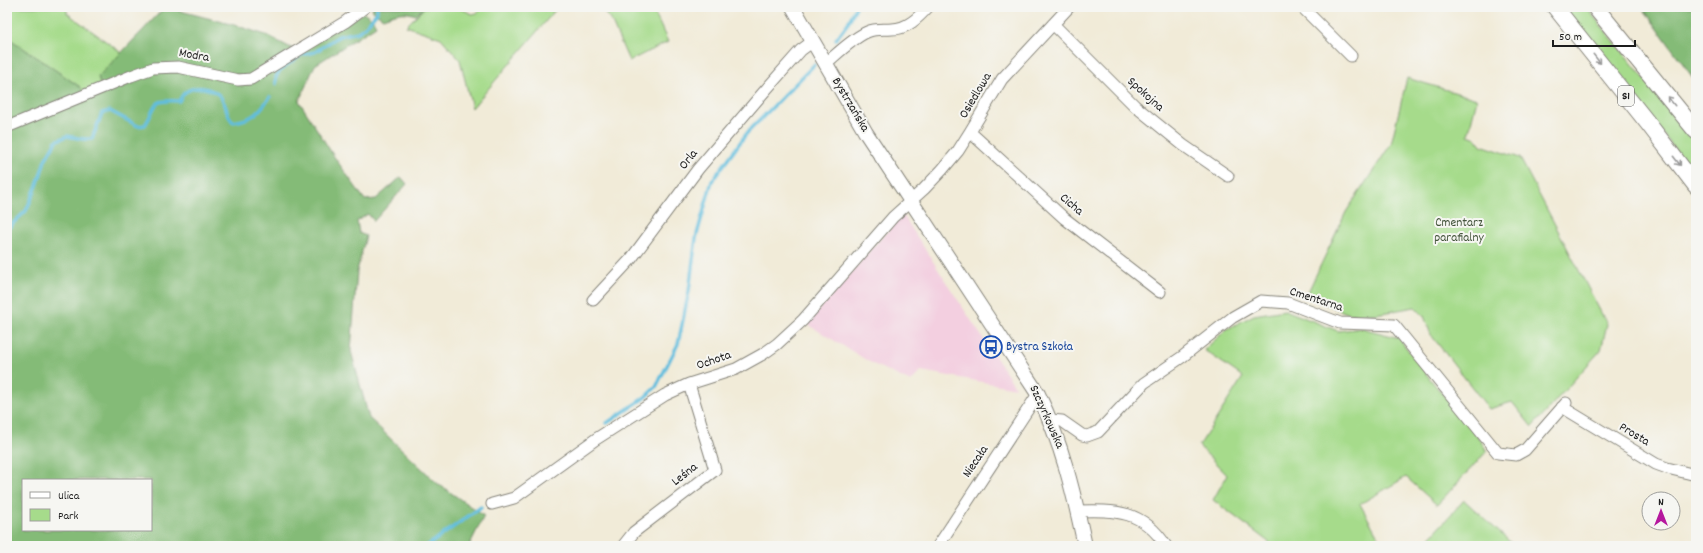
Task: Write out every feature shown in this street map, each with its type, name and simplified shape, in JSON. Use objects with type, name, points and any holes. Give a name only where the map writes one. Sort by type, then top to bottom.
[{"type":"highway","name":"S1","points":[[1555,7],[1696,186]]},
{"type":"highway","points":[[1595,7],[1696,131]]},
{"type":"main road","name":"Bystrzańska","points":[[792,7],[866,133],[911,201]]},
{"type":"main road","name":"Szczyrkowska","points":[[911,201],[1038,394],[1051,420],[1065,461],[1085,546]]},
{"type":"street","name":"Modra","points":[[7,127],[153,68],[178,67],[238,80],[251,79],[345,22],[365,7]]},
{"type":"street","points":[[825,64],[864,33],[879,29],[904,27],[921,15],[928,7]]},
{"type":"street","name":"Osiedlowa","points":[[911,201],[942,170],[958,151],[1002,79],[1069,7]]},
{"type":"street","points":[[1302,7],[1351,56]]},
{"type":"street","name":"Spokojna","points":[[1053,24],[1135,106],[1183,145],[1228,176]]},
{"type":"street","name":"Orla","points":[[593,300],[631,259],[698,169],[763,92],[800,50],[812,42]]},
{"type":"street","name":"Cicha","points":[[970,132],[1064,218],[1160,292]]},
{"type":"street","name":"Ochota","points":[[492,504],[514,498],[596,439],[664,396],[689,384],[736,369],[763,354],[777,344],[803,320],[893,217],[911,201]]},
{"type":"street","name":"Cmentarna","points":[[1051,420],[1062,420],[1082,435],[1098,432],[1144,383],[1182,357],[1233,317],[1262,301],[1288,303],[1340,323],[1394,325],[1498,453],[1516,455],[1525,450],[1564,405]]},
{"type":"street","name":"Leśna","points":[[623,546],[634,532],[715,470],[689,384]]},
{"type":"street","name":"Niecała","points":[[938,546],[1038,394]]},
{"type":"street","name":"Prosta","points":[[1564,405],[1656,464],[1696,475]]},
{"type":"street","points":[[1077,511],[1105,510],[1131,515],[1149,526],[1166,546]]},
{"type":"shaded area","points":[[903,215],[1016,388],[921,371],[911,382],[873,364],[807,324]]},
{"type":"green space","points":[[7,7],[67,7],[67,13],[122,53],[98,77],[101,86],[85,92],[80,87],[7,37]]},
{"type":"green space","points":[[165,7],[231,24],[266,35],[293,49],[250,77],[178,64],[101,86],[98,77]]},
{"type":"green space","points":[[372,7],[425,7],[415,15],[403,13],[383,18],[373,11]]},
{"type":"green space","points":[[425,7],[457,7],[472,14],[477,13],[482,7],[558,7],[472,108],[460,60],[441,38],[406,26]]},
{"type":"green space","points":[[603,7],[652,7],[668,42],[629,61],[610,18],[606,15]]},
{"type":"green space","points":[[1563,7],[1586,7],[1696,142],[1696,176]]},
{"type":"green space","points":[[1642,7],[1694,7],[1696,9],[1696,82]]},
{"type":"green space","points":[[363,13],[374,22],[376,26],[315,65],[299,101],[335,158],[365,200],[376,199],[401,177],[407,184],[374,221],[368,214],[357,221],[359,233],[366,236],[357,271],[351,351],[369,418],[437,483],[484,516],[469,546],[7,546],[7,129],[88,95],[166,69],[244,83]]},
{"type":"green space","points":[[7,37],[80,87],[85,92],[7,123]]},
{"type":"green space","name":"Cmentarz parafialny","points":[[1407,78],[1477,99],[1468,135],[1476,138],[1481,145],[1520,158],[1607,324],[1601,350],[1532,427],[1512,402],[1489,409],[1431,335],[1424,316],[1415,307],[1376,314],[1349,314],[1306,296],[1346,212],[1391,144]]},
{"type":"green space","points":[[1285,310],[1338,331],[1362,328],[1399,338],[1430,379],[1478,437],[1487,451],[1437,505],[1406,477],[1360,504],[1380,540],[1387,546],[1274,546],[1213,500],[1227,475],[1199,446],[1243,377],[1204,350],[1227,329],[1254,315]]},
{"type":"green space","points":[[1464,500],[1514,546],[1427,546],[1424,544]]},
{"type":"waterway","points":[[276,84],[276,77],[280,70],[301,55],[315,52],[339,36],[358,32],[366,26],[377,12],[377,7]]},
{"type":"waterway","points":[[836,39],[848,23],[856,7]]},
{"type":"waterway","points":[[607,423],[644,398],[656,387],[678,344],[689,291],[696,238],[712,181],[747,133],[814,65]]},
{"type":"waterway","points":[[7,229],[26,211],[38,183],[45,160],[56,141],[67,136],[92,139],[102,113],[110,111],[138,126],[145,125],[158,103],[163,101],[179,101],[183,94],[187,91],[203,88],[218,94],[233,122],[251,117],[270,97]]},
{"type":"waterway","points":[[427,546],[481,507]]},
{"type":"place","name":"Bystra Szkoła","points":[[991,347]]}]
